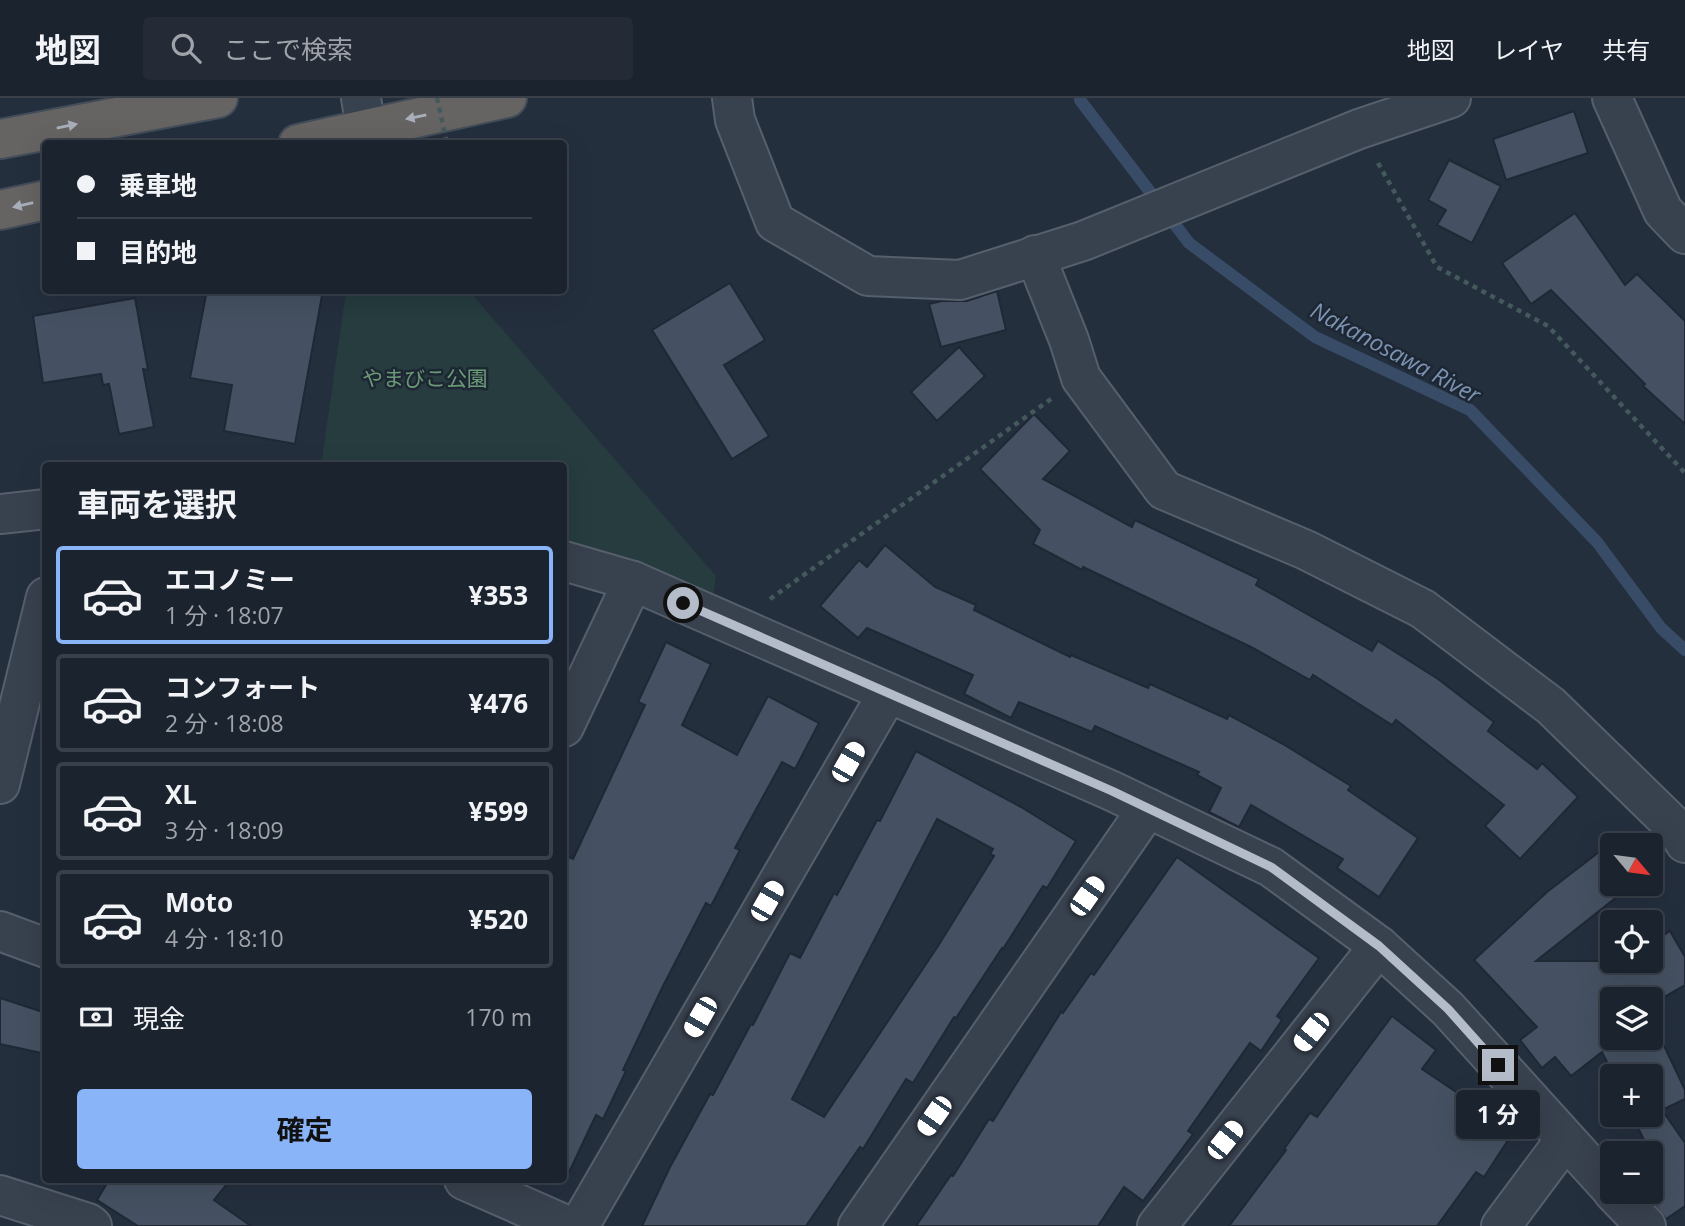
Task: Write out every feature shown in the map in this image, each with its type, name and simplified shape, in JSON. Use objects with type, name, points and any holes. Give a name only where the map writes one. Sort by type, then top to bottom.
[{"type":"highway","points":[[0,139],[218,98]]},
{"type":"highway","points":[[306,140],[363,113],[507,98]]},
{"type":"highway","points":[[0,211],[42,201]]},
{"type":"street","points":[[732,98],[735,120],[775,222],[868,276],[960,280],[1083,241],[1359,129],[1451,98]]},
{"type":"street","points":[[1612,98],[1663,211],[1685,234]]},
{"type":"street","points":[[1035,255],[1069,340],[1080,378],[1164,490],[1306,550],[1423,609],[1551,706],[1676,828],[1685,843]]},
{"type":"street","points":[[0,514],[42,509]]},
{"type":"street","points":[[567,562],[633,581],[1148,808],[1271,867],[1379,946],[1448,1009],[1600,1178]]},
{"type":"street","points":[[567,721],[633,581]]},
{"type":"street","points":[[0,784],[42,613]]},
{"type":"street","points":[[579,1226],[888,693]]},
{"type":"street","points":[[858,1226],[1148,808]]},
{"type":"street","points":[[0,931],[42,947]]},
{"type":"street","points":[[1157,1226],[1379,946]]},
{"type":"street","points":[[1501,1226],[1565,1140]]},
{"type":"street","points":[[471,1183],[568,1226]]},
{"type":"street","points":[[0,1195],[92,1226]]},
{"type":"street","points":[[1625,1204],[1646,1226]]},
{"type":"path","points":[[437,98],[446,140]]},
{"type":"path","points":[[1359,129],[1437,267],[1548,326],[1685,474]]},
{"type":"path","points":[[734,625],[1080,378]]},
{"type":"green space","name":"やまびこ公園","points":[[346,294],[472,294],[716,576],[713,597],[567,541],[567,462],[322,462]]},
{"type":"building","points":[[1574,111],[1588,153],[1506,180],[1493,139]]},
{"type":"building","points":[[1449,160],[1501,186],[1472,243],[1437,225],[1446,210],[1428,200]]},
{"type":"building","points":[[1575,213],[1625,285],[1637,274],[1685,321],[1685,424],[1643,386],[1645,384],[1551,290],[1531,304],[1502,263]]},
{"type":"building","points":[[730,283],[765,340],[724,365],[769,436],[732,459],[652,330]]},
{"type":"building","points":[[997,291],[1006,330],[941,347],[929,304],[967,301]]},
{"type":"building","points":[[206,294],[322,294],[295,444],[224,431],[232,385],[190,378]]},
{"type":"building","points":[[135,298],[148,370],[143,369],[154,427],[119,434],[109,384],[103,385],[101,374],[43,383],[33,316]]},
{"type":"building","points":[[959,347],[985,376],[937,421],[911,392]]},
{"type":"building","points":[[1034,414],[1070,451],[1043,479],[1132,527],[1135,520],[1259,579],[1256,585],[1372,651],[1378,641],[1438,679],[1494,722],[1488,731],[1537,769],[1542,763],[1578,797],[1520,859],[1485,826],[1504,805],[1396,720],[1392,725],[1313,675],[1310,680],[1251,647],[1083,567],[1082,570],[1033,544],[1040,530],[980,469]]},
{"type":"building","points":[[885,545],[935,587],[976,605],[974,610],[1070,657],[1071,655],[1148,688],[1150,684],[1227,719],[1229,715],[1283,744],[1351,786],[1348,790],[1418,838],[1379,897],[1337,868],[1343,859],[1251,805],[1239,827],[1209,812],[1221,788],[1197,775],[1199,772],[1095,726],[1092,732],[1019,702],[1011,718],[964,694],[973,675],[867,628],[858,638],[820,606],[859,560],[867,567]]},
{"type":"building","points":[[666,642],[711,664],[682,725],[737,755],[768,696],[819,723],[795,769],[782,762],[735,848],[740,850],[711,906],[706,903],[662,988],[603,1119],[596,1115],[567,1177],[567,856],[573,859],[645,705],[638,702]]},
{"type":"building","points":[[916,751],[1021,807],[1076,841],[1047,888],[1043,886],[1003,949],[956,1018],[954,1017],[913,1083],[906,1079],[863,1149],[860,1147],[806,1226],[642,1226],[670,1167],[710,1094],[713,1095],[751,1024],[753,1025],[790,953],[800,958],[834,893],[837,895],[877,820],[880,821]],"holes":[[[937,819],[993,849],[990,854],[994,856],[938,946],[824,1117],[792,1099]]]},
{"type":"building","points":[[1600,851],[1600,896],[1618,896],[1536,961],[1600,961],[1600,973],[1663,973],[1663,936],[1670,931],[1685,957],[1685,985],[1663,998],[1663,987],[1600,987],[1600,1050],[1663,1050],[1663,1043],[1685,1090],[1685,1099],[1663,1110],[1663,1064],[1608,1064],[1602,1052],[1571,1076],[1555,1057],[1542,1068],[1520,1040],[1537,1027],[1474,960],[1547,892]]},
{"type":"building","points":[[1177,857],[1319,958],[1277,1016],[1282,1020],[1261,1051],[1250,1043],[1188,1131],[1193,1134],[1143,1201],[1124,1187],[1098,1226],[916,1226],[951,1175],[953,1176],[989,1119],[993,1121],[1061,1012],[1063,1013],[1091,973],[1094,975]]},
{"type":"building","points":[[0,998],[42,1012],[42,1053],[0,1044]]},
{"type":"building","points":[[1392,1016],[1436,1050],[1422,1069],[1514,1131],[1484,1177],[1476,1172],[1437,1226],[1229,1226],[1310,1113],[1317,1117]]},
{"type":"building","points":[[1663,1111],[1685,1143],[1685,1206],[1666,1219],[1654,1204],[1663,1204],[1663,1141],[1644,1141],[1638,1127],[1663,1127]]},
{"type":"building","points":[[107,1183],[228,1183],[214,1200],[251,1226],[138,1226],[97,1200]]},
{"type":"waterway","name":"Nakanosawa River","points":[[1080,100],[1189,243],[1315,337],[1470,410],[1597,542],[1661,628],[1685,650]]},
{"type":"route","points":[[683,603],[1112,791],[1271,867],[1379,946],[1448,1009],[1498,1065]]}]
